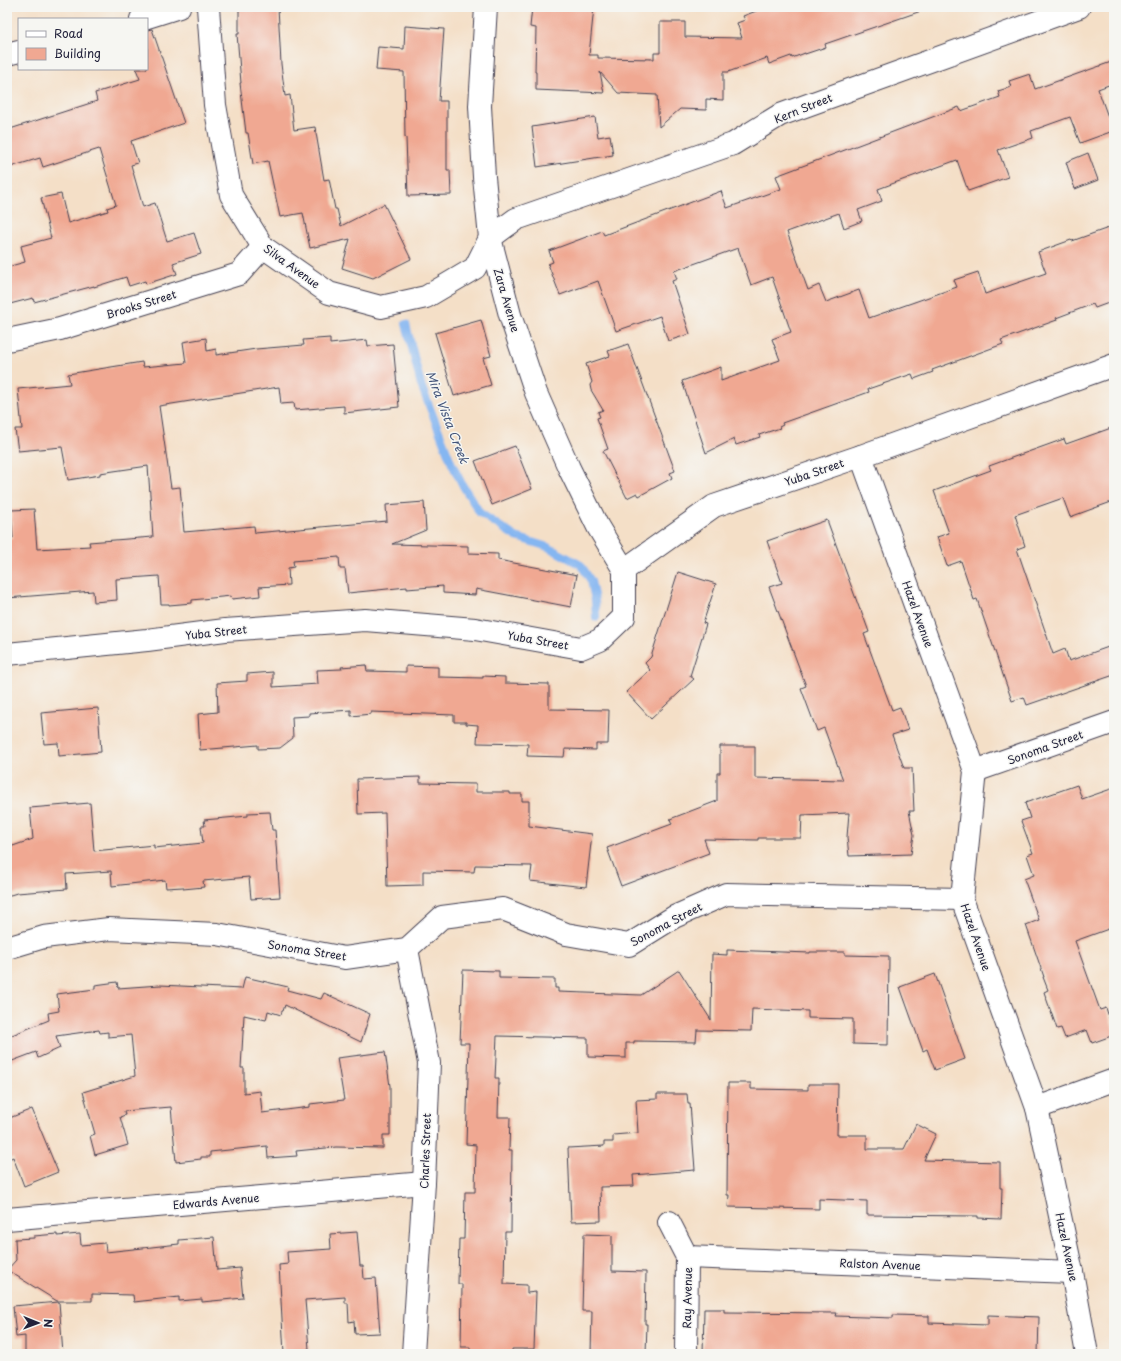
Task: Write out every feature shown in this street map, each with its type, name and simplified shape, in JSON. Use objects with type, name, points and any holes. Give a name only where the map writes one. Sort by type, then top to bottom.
[{"type":"street","points":[[144,18],[179,7]]},
{"type":"street","name":"Silva Avenue","points":[[208,7],[215,105],[231,195],[263,247],[330,293],[382,307],[426,297],[475,268],[490,238]]},
{"type":"street","name":"Zara Avenue","points":[[486,7],[480,106],[484,177],[490,238],[510,315],[536,393],[569,468],[595,520],[624,570]]},
{"type":"street","name":"Kern Street","points":[[490,238],[516,218],[733,144],[780,115],[1079,7]]},
{"type":"street","points":[[7,54],[18,51]]},
{"type":"street","name":"Brooks Street","points":[[7,340],[60,329],[238,274],[263,247]]},
{"type":"street","name":"Yuba Street","points":[[7,654],[147,640],[225,630],[364,620],[475,629],[581,648],[600,640],[624,617],[624,570],[714,506],[861,456],[1114,366]]},
{"type":"street","name":"Hazel Avenue","points":[[861,456],[975,771],[962,899],[1037,1108],[1072,1272],[1087,1354]]},
{"type":"street","name":"Sonoma Street","points":[[975,771],[1114,722]]},
{"type":"street","name":"Sonoma Street","points":[[7,948],[44,937],[109,929],[217,934],[346,958],[407,949],[442,918],[504,910],[566,934],[629,945],[674,917],[726,894],[962,899]]},
{"type":"street","name":"Charles Street","points":[[407,949],[429,1063],[424,1183],[413,1354]]},
{"type":"street","points":[[1037,1108],[1114,1080]]},
{"type":"street","name":"Edwards Avenue","points":[[7,1219],[424,1183]]},
{"type":"street","name":"Ray Avenue","points":[[669,1222],[687,1257],[686,1354]]},
{"type":"street","name":"Ralston Avenue","points":[[687,1257],[1072,1272]]},
{"type":"building","points":[[239,7],[278,7],[281,64],[285,96],[290,95],[294,130],[315,127],[324,180],[329,179],[335,209],[337,209],[341,226],[384,204],[411,259],[373,278],[342,268],[350,239],[310,248],[303,213],[280,217],[268,161],[253,164],[248,133],[246,133],[240,83],[237,34],[239,34]]},
{"type":"building","points":[[532,7],[594,7],[589,55],[598,55],[598,58],[654,59],[654,53],[660,53],[660,22],[685,22],[685,37],[742,38],[737,23],[745,20],[743,16],[767,7],[923,7],[924,10],[825,44],[826,47],[805,54],[792,58],[791,56],[769,64],[767,58],[728,72],[723,72],[723,100],[706,99],[706,110],[680,109],[659,127],[657,95],[618,93],[600,72],[604,93],[536,90],[536,28],[530,27]]},
{"type":"building","points":[[405,26],[444,29],[439,101],[447,101],[447,170],[450,170],[451,195],[408,196],[404,72],[376,70],[378,47],[404,49]]},
{"type":"building","points":[[152,29],[184,123],[131,141],[138,163],[131,165],[143,207],[155,203],[167,241],[194,233],[201,254],[173,263],[177,274],[146,284],[145,281],[129,286],[126,277],[94,287],[34,302],[33,298],[10,304],[7,290],[7,267],[25,262],[21,246],[51,238],[41,198],[61,194],[68,223],[108,211],[107,208],[116,205],[99,149],[43,167],[40,158],[7,168],[7,130],[97,101],[95,93],[140,79],[136,70],[148,70],[148,30]]},
{"type":"building","points":[[1114,61],[1114,83],[1098,89],[1113,131],[1080,143],[1070,117],[1031,131],[1033,138],[998,150],[1008,177],[968,191],[957,160],[878,189],[882,201],[858,210],[862,221],[844,228],[839,213],[787,232],[808,290],[819,285],[826,302],[859,290],[869,318],[957,287],[954,280],[978,272],[985,294],[1046,273],[1038,252],[1114,226],[1114,301],[1095,308],[1093,304],[1056,318],[1057,320],[1001,340],[1003,344],[932,370],[933,372],[914,379],[912,374],[868,389],[869,392],[782,423],[783,425],[779,427],[780,428],[759,435],[760,437],[736,445],[734,439],[706,453],[682,381],[721,367],[721,381],[780,360],[772,339],[791,332],[772,277],[751,285],[738,248],[674,271],[677,279],[672,281],[690,334],[668,341],[660,316],[616,331],[598,281],[560,295],[548,264],[553,262],[549,251],[602,231],[604,235],[721,191],[727,208],[781,189],[776,176],[959,107],[961,111],[1000,97],[998,91],[1011,87],[1009,81],[1030,74],[1035,89]]},
{"type":"building","points":[[595,117],[598,137],[610,135],[613,155],[537,167],[532,127]]},
{"type":"building","points":[[1088,153],[1098,180],[1075,189],[1066,162]]},
{"type":"building","points":[[481,320],[491,356],[483,358],[491,385],[454,396],[435,333]]},
{"type":"building","points":[[206,338],[207,351],[216,349],[216,355],[256,349],[304,345],[303,340],[330,338],[330,344],[367,340],[368,346],[393,344],[399,407],[344,413],[344,406],[295,410],[294,403],[281,404],[279,387],[159,406],[171,488],[180,487],[184,532],[254,526],[255,533],[387,521],[386,505],[424,502],[426,530],[392,544],[468,546],[468,553],[498,554],[498,560],[577,575],[571,607],[476,589],[475,595],[443,593],[443,586],[407,589],[407,587],[348,593],[345,569],[340,569],[339,557],[293,561],[294,567],[288,568],[289,585],[259,587],[260,596],[232,599],[231,596],[192,600],[192,603],[169,605],[161,604],[159,576],[116,579],[117,600],[94,602],[93,591],[7,598],[7,538],[13,538],[11,510],[34,509],[37,549],[90,546],[89,542],[153,537],[148,466],[100,473],[100,475],[68,480],[62,447],[18,451],[15,429],[22,429],[18,389],[70,384],[68,374],[142,362],[143,367],[186,363],[183,342]]},
{"type":"building","points":[[628,344],[675,471],[670,473],[672,478],[639,496],[637,493],[627,498],[603,451],[608,449],[597,418],[600,417],[598,412],[603,410],[591,390],[590,385],[592,382],[586,364],[610,356],[608,351]]},
{"type":"building","points":[[1114,427],[1114,501],[1070,517],[1063,498],[1015,515],[1025,546],[1017,549],[1053,654],[1065,649],[1069,661],[1114,645],[1114,675],[1027,705],[1024,697],[1012,701],[977,599],[974,600],[961,561],[947,566],[937,537],[949,533],[934,491],[991,470],[989,466],[1064,439],[1066,444]]},
{"type":"building","points":[[515,446],[532,489],[492,505],[475,461]]},
{"type":"building","points":[[827,520],[869,632],[864,634],[892,710],[900,707],[908,730],[892,735],[904,768],[912,768],[914,811],[909,811],[914,835],[911,854],[849,856],[847,837],[849,813],[802,815],[801,838],[758,838],[758,840],[704,839],[709,853],[621,886],[607,848],[672,824],[670,819],[717,801],[717,773],[720,773],[720,746],[755,746],[755,778],[843,780],[824,728],[817,731],[801,688],[806,686],[769,587],[782,583],[767,541]]},
{"type":"building","points":[[678,572],[716,584],[703,623],[706,624],[690,676],[694,679],[651,719],[626,692],[650,670],[645,663],[651,657]]},
{"type":"building","points":[[366,665],[367,671],[406,672],[406,666],[438,667],[438,677],[505,677],[505,683],[549,684],[549,709],[609,710],[608,744],[596,744],[596,750],[565,749],[564,757],[527,756],[528,744],[477,743],[478,725],[466,724],[466,722],[454,722],[454,715],[371,712],[371,714],[351,716],[351,710],[309,713],[309,716],[292,717],[293,738],[280,748],[258,749],[258,745],[200,750],[198,714],[218,712],[217,683],[247,681],[247,674],[273,672],[273,687],[318,684],[317,670],[342,669],[341,667]]},
{"type":"building","points":[[98,708],[101,752],[59,756],[58,743],[44,744],[41,713]]},
{"type":"building","points":[[420,777],[420,783],[476,784],[476,792],[510,792],[510,794],[522,794],[522,801],[529,801],[529,826],[592,834],[586,887],[530,881],[532,866],[475,865],[474,872],[423,871],[423,885],[387,886],[385,813],[358,814],[357,779]]},
{"type":"building","points":[[1077,785],[1082,799],[1114,788],[1114,927],[1075,941],[1100,1010],[1106,1008],[1114,1032],[1114,1035],[1092,1043],[1087,1030],[1065,1038],[1061,1028],[1057,1029],[1044,992],[1048,990],[1026,925],[1039,920],[1024,879],[1034,875],[1027,855],[1033,853],[1021,821],[1030,818],[1025,803]]},
{"type":"building","points":[[90,803],[94,851],[154,845],[154,848],[203,843],[201,826],[205,826],[204,820],[248,816],[248,813],[270,812],[272,830],[275,830],[280,897],[251,899],[249,877],[203,881],[204,887],[183,889],[183,887],[166,888],[165,880],[112,886],[111,871],[66,874],[67,889],[17,893],[7,896],[7,848],[33,839],[30,808]]},
{"type":"building","points":[[727,950],[810,953],[845,952],[845,955],[889,956],[888,1045],[853,1044],[853,1019],[808,1018],[808,1011],[752,1009],[751,1031],[697,1030],[696,1042],[634,1041],[634,1043],[626,1043],[626,1058],[588,1057],[588,1038],[497,1036],[495,1078],[499,1078],[498,1117],[510,1117],[509,1150],[512,1150],[511,1232],[505,1232],[504,1284],[527,1285],[527,1293],[536,1292],[534,1349],[512,1349],[512,1354],[470,1354],[470,1347],[461,1347],[462,1284],[458,1284],[459,1239],[464,1239],[465,1192],[475,1192],[476,1145],[466,1144],[469,1043],[460,1043],[463,970],[499,971],[499,978],[555,979],[555,988],[558,988],[558,992],[641,995],[679,970],[711,1020],[712,954],[727,955]]},
{"type":"building","points":[[935,974],[965,1059],[935,1070],[927,1049],[923,1051],[900,987]]},
{"type":"building","points":[[245,977],[288,987],[287,990],[321,999],[324,993],[370,1014],[361,1042],[285,1005],[281,1015],[268,1011],[266,1020],[244,1015],[241,1068],[244,1068],[244,1093],[260,1091],[262,1113],[310,1107],[310,1104],[344,1100],[337,1058],[385,1052],[390,1086],[390,1135],[383,1135],[383,1148],[336,1147],[296,1151],[297,1156],[268,1158],[267,1146],[210,1152],[210,1157],[201,1157],[201,1159],[176,1162],[171,1107],[124,1111],[125,1115],[120,1117],[128,1145],[95,1155],[90,1136],[95,1134],[83,1092],[135,1076],[131,1035],[108,1037],[108,1032],[100,1033],[99,1030],[56,1036],[60,1048],[38,1058],[36,1052],[7,1063],[7,1037],[49,1020],[48,1013],[59,1011],[57,994],[95,989],[95,985],[117,982],[118,988],[160,985],[242,989]]},
{"type":"building","points":[[728,1083],[751,1083],[751,1089],[808,1090],[808,1084],[838,1084],[837,1135],[867,1135],[867,1149],[904,1149],[916,1124],[936,1134],[924,1160],[1000,1162],[1000,1188],[1002,1188],[1001,1219],[978,1218],[978,1216],[867,1215],[867,1201],[819,1199],[819,1209],[728,1207]]},
{"type":"building","points":[[657,1094],[687,1094],[688,1104],[690,1104],[695,1170],[633,1175],[634,1186],[600,1187],[601,1221],[571,1222],[568,1148],[604,1146],[604,1142],[613,1142],[613,1135],[638,1133],[636,1100],[657,1099]]},
{"type":"building","points":[[32,1109],[58,1172],[24,1186],[13,1157],[7,1160],[7,1119]]},
{"type":"building","points":[[357,1232],[360,1266],[363,1266],[364,1279],[376,1278],[380,1333],[355,1334],[354,1321],[349,1322],[348,1303],[345,1303],[345,1297],[305,1300],[309,1349],[307,1349],[307,1354],[284,1354],[279,1265],[288,1264],[287,1252],[331,1249],[330,1234]]},
{"type":"building","points":[[57,1234],[57,1236],[80,1234],[81,1245],[105,1243],[106,1252],[179,1244],[179,1240],[214,1237],[217,1270],[240,1268],[243,1298],[202,1302],[202,1299],[179,1301],[179,1297],[134,1302],[133,1295],[92,1294],[92,1301],[57,1301],[7,1270],[16,1260],[15,1239],[34,1238],[34,1236]]},
{"type":"building","points":[[584,1234],[612,1235],[612,1271],[646,1272],[646,1353],[591,1353],[592,1311],[582,1311]]},
{"type":"building","points":[[59,1302],[63,1354],[25,1354],[25,1336],[16,1337],[13,1306]]},
{"type":"building","points":[[704,1309],[724,1309],[724,1312],[837,1313],[836,1316],[893,1318],[893,1315],[929,1316],[929,1323],[988,1325],[988,1315],[1039,1317],[1038,1354],[703,1354]]},
{"type":"waterway","name":"Mira Vista Creek","points":[[406,324],[421,385],[452,464],[463,486],[480,513],[516,537],[548,547],[581,565],[591,581],[595,600],[596,617]]}]
